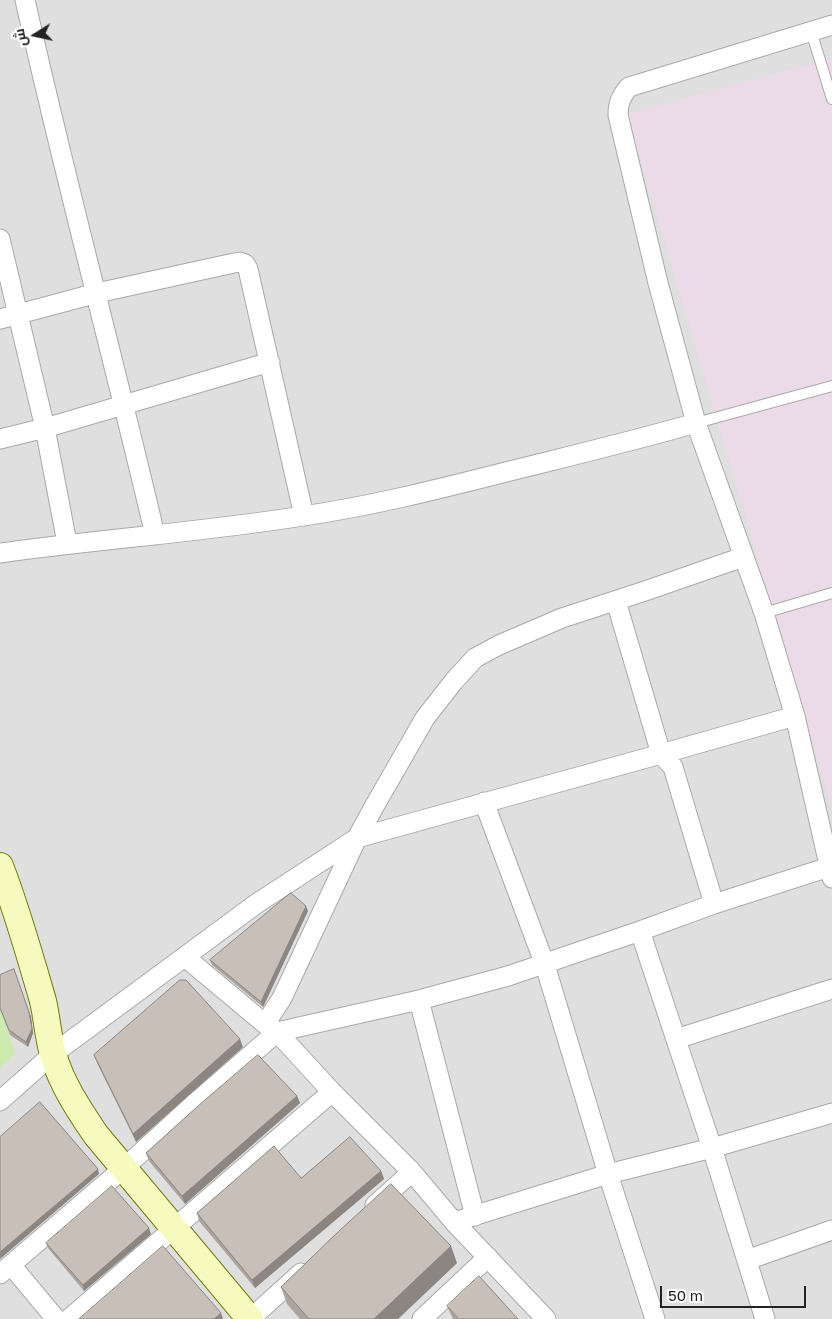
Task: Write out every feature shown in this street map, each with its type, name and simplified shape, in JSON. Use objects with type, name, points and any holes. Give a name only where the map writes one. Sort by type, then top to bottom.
[{"type":"main road","points":[[0,866],[13,899],[43,1004],[53,1054],[65,1085],[79,1111],[96,1135],[250,1319]]},
{"type":"street","points":[[26,0],[47,97],[125,405],[155,535]]},
{"type":"street","points":[[271,1028],[419,1000],[545,965],[714,904],[831,870],[795,716],[764,613],[696,423],[658,283],[618,115],[618,105],[622,95],[629,88],[832,25]]},
{"type":"street","points":[[0,239],[9,317],[45,428],[67,543]]},
{"type":"street","points":[[9,317],[97,293],[234,263],[240,262],[245,264],[248,269],[270,362],[304,516]]},
{"type":"street","points":[[0,439],[45,428],[270,362]]},
{"type":"street","points":[[0,553],[67,543],[155,535],[304,516],[431,491],[636,440],[696,423]]},
{"type":"street","points":[[56,1319],[6,1270],[124,1168],[193,1105],[271,1028],[290,981],[357,838],[425,718],[454,681],[475,658],[499,645],[562,618],[743,557]]},
{"type":"street","points":[[616,601],[661,754],[673,767],[714,904]]},
{"type":"street","points":[[0,1101],[53,1054],[256,904],[357,838],[795,716]]},
{"type":"street","points":[[484,802],[545,965],[654,1319]]},
{"type":"street","points":[[640,931],[712,1148],[765,1319]]},
{"type":"street","points":[[185,957],[271,1028],[412,1172],[454,1222],[546,1319]]},
{"type":"street","points":[[676,1038],[832,989]]},
{"type":"street","points":[[419,1000],[475,1216]]},
{"type":"street","points":[[69,1319],[332,1092]]},
{"type":"street","points":[[454,1222],[608,1174],[712,1148],[832,1113]]},
{"type":"street","points":[[360,1219],[412,1172]]},
{"type":"street","points":[[747,1260],[832,1230]]},
{"type":"street","points":[[422,1319],[488,1257]]},
{"type":"street","points":[[250,1319],[316,1259]]},
{"type":"lane","points":[[811,31],[832,99]]},
{"type":"lane","points":[[696,423],[832,386]]},
{"type":"lane","points":[[764,613],[832,592]]},
{"type":"shaded area","points":[[0,0],[832,0],[832,1319],[0,1319]]},
{"type":"shaded area","points":[[832,58],[832,809],[627,114]]},
{"type":"green space","points":[[0,1000],[15,1054],[0,1068]]},
{"type":"building","points":[[291,893],[306,906],[261,1002],[210,960]]},
{"type":"building","points":[[14,969],[29,1012],[32,1029],[26,1042],[9,1030],[0,1008],[0,975]]},
{"type":"building","points":[[180,980],[186,980],[240,1039],[133,1134],[94,1055]]},
{"type":"building","points":[[258,1055],[297,1096],[182,1196],[146,1153]]},
{"type":"building","points":[[40,1102],[98,1169],[0,1252],[0,1137]]},
{"type":"building","points":[[350,1137],[381,1171],[252,1280],[197,1213],[274,1146],[301,1178]]},
{"type":"building","points":[[391,1184],[451,1246],[374,1319],[309,1319],[281,1287]]},
{"type":"building","points":[[112,1186],[149,1228],[83,1285],[46,1243]]},
{"type":"building","points":[[163,1246],[221,1313],[214,1319],[79,1319]]},
{"type":"building","points":[[479,1276],[518,1319],[459,1319],[447,1306]]}]
